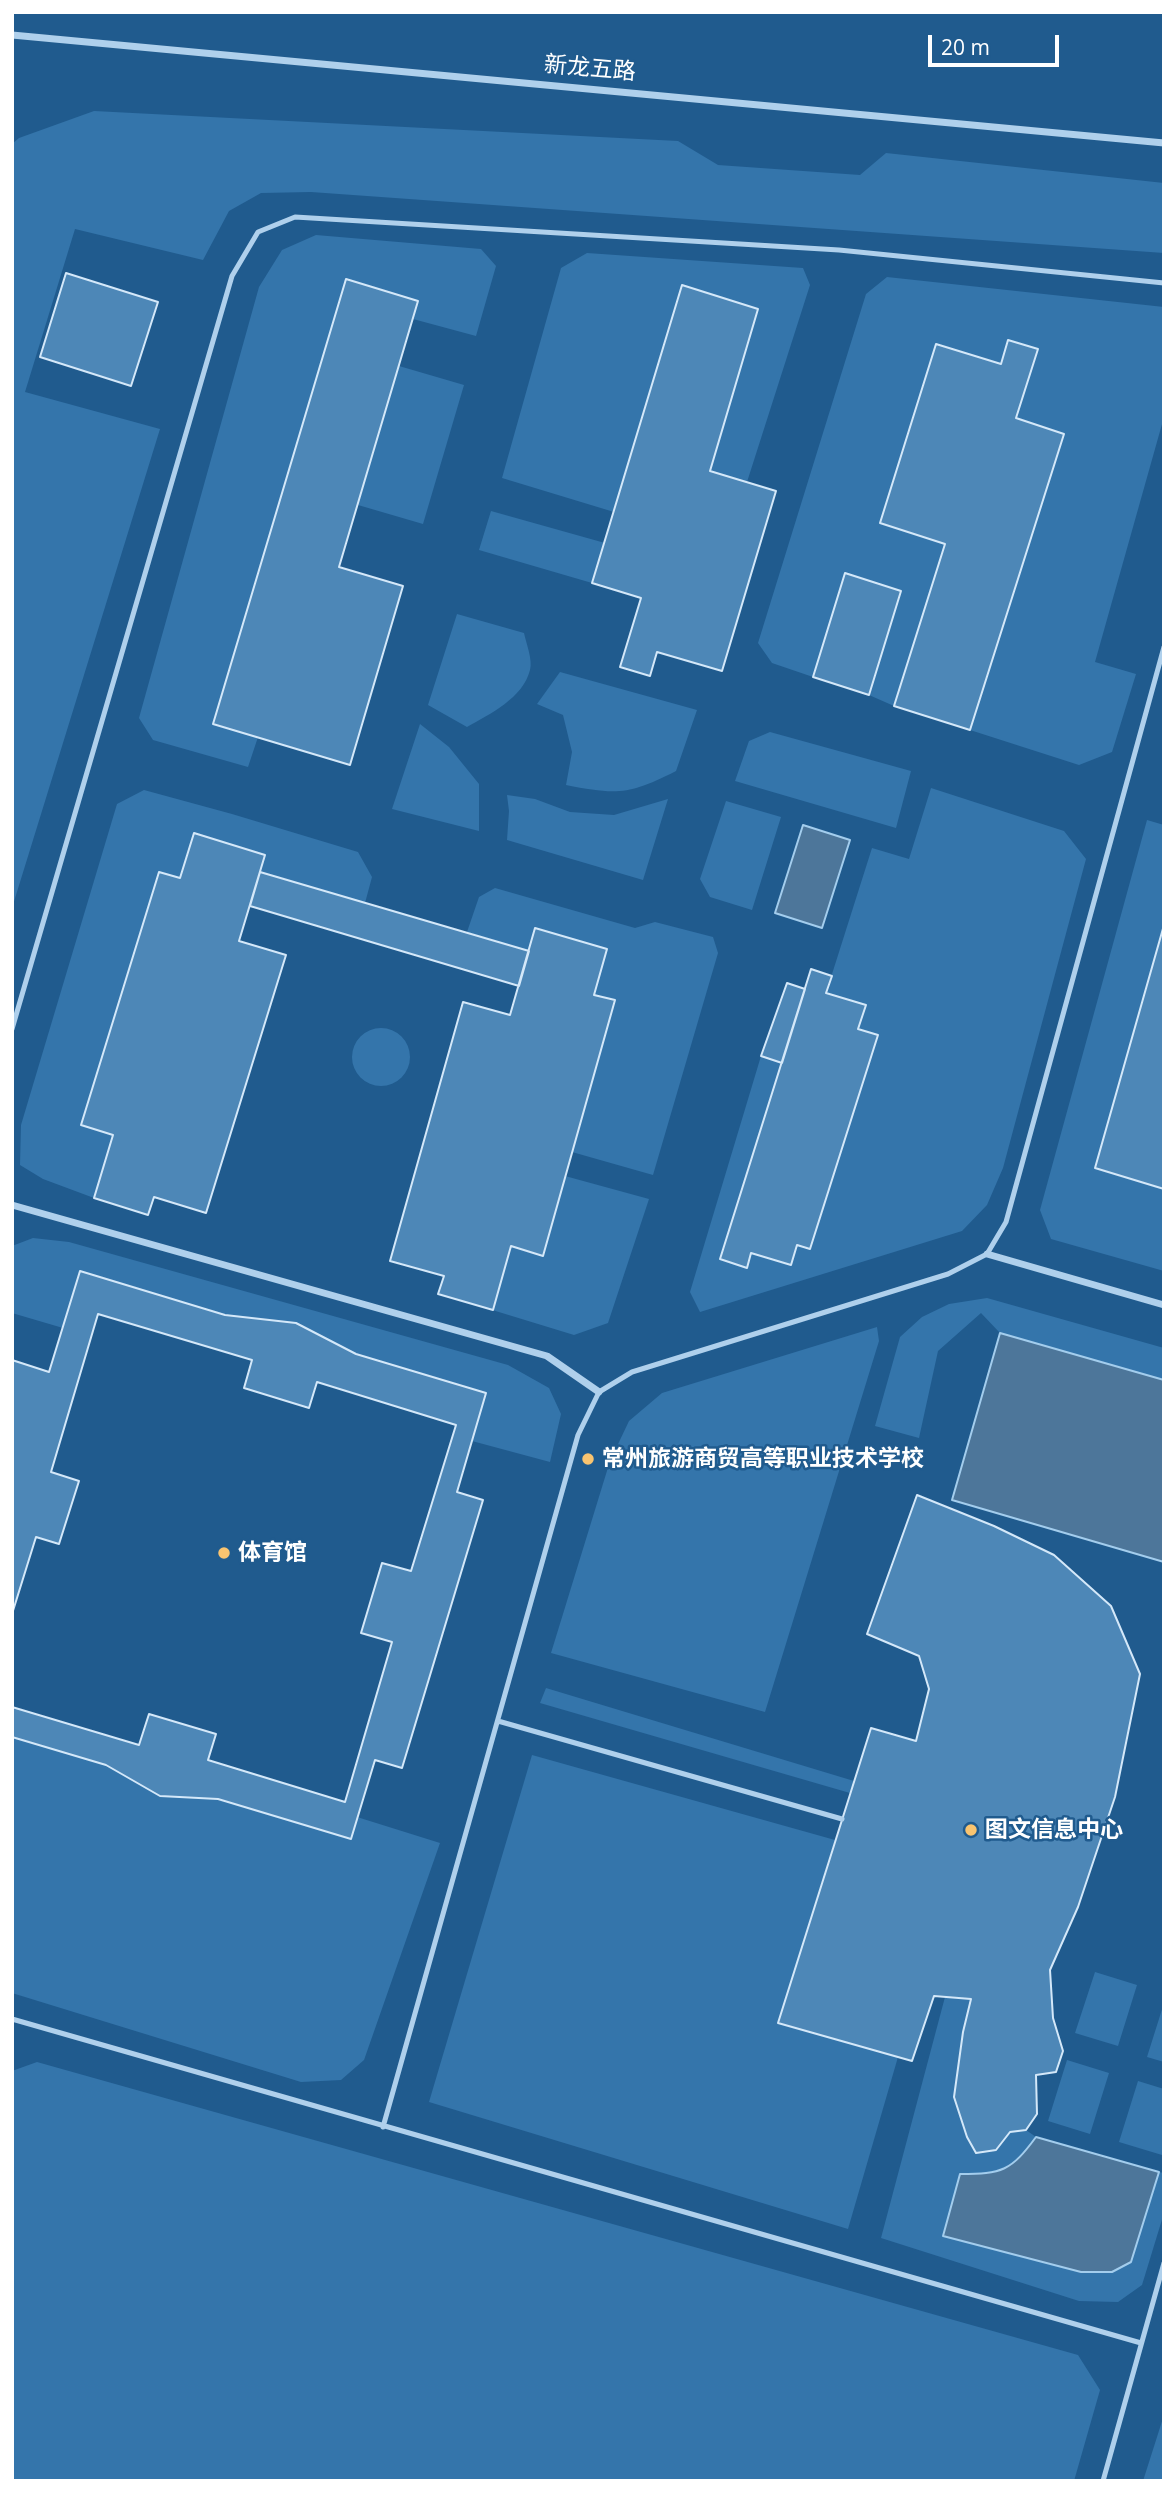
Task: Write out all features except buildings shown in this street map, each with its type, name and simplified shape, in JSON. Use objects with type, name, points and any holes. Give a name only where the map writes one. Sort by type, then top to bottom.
[{"type":"street","name":"新龙五路","points":[[12,35],[1164,143]]},
{"type":"street","points":[[12,1205],[547,1356],[599,1392]]},
{"type":"street","points":[[987,1254],[1164,1305]]},
{"type":"lane","points":[[12,1029],[232,276],[258,232],[295,218],[309,218],[839,250],[1164,283]]},
{"type":"lane","points":[[383,2127],[578,1435],[599,1392],[632,1372],[948,1274],[987,1254],[1006,1222],[1164,647]]},
{"type":"lane","points":[[498,1721],[842,1819]]},
{"type":"lane","points":[[12,2019],[1141,2343]]},
{"type":"lane","points":[[1103,2481],[1164,2263]]},
{"type":"shaded area","points":[[94,111],[678,141],[718,165],[860,175],[886,153],[1164,183],[1164,253],[311,192],[261,193],[229,211],[203,260],[75,229],[25,392],[160,429],[12,908],[12,144],[19,138]]},
{"type":"shaded area","points":[[316,235],[481,249],[496,266],[476,336],[413,319],[418,301],[346,279],[213,724],[258,737],[248,767],[153,740],[139,718],[259,287],[282,250]]},
{"type":"shaded area","points":[[587,253],[803,268],[810,285],[747,482],[710,471],[758,309],[682,285],[614,512],[502,478],[561,268]]},
{"type":"shaded area","points":[[887,277],[1164,307],[1164,417],[1095,662],[1136,674],[1112,752],[1079,765],[970,730],[1064,434],[1016,418],[1038,350],[1009,340],[1001,364],[936,344],[880,523],[945,544],[894,706],[869,695],[845,574],[813,677],[772,663],[758,643],[866,294]]},
{"type":"shaded area","points":[[399,366],[464,385],[423,524],[358,505]]},
{"type":"shaded area","points":[[491,511],[605,543],[592,583],[479,550]]},
{"type":"shaded area","points":[[457,614],[524,633],[531,661],[526,680],[513,697],[467,727],[428,705]]},
{"type":"shaded area","points":[[560,672],[697,710],[676,771],[646,785],[622,791],[566,785],[572,752],[563,715],[537,704]]},
{"type":"shaded area","points":[[420,724],[449,747],[479,784],[479,831],[392,809]]},
{"type":"shaded area","points":[[770,732],[911,771],[896,828],[735,781],[749,741]]},
{"type":"shaded area","points":[[931,788],[1064,831],[1086,859],[1003,1168],[987,1205],[962,1231],[700,1312],[690,1292],[761,1056],[782,1063],[720,1259],[746,1268],[751,1253],[791,1265],[797,1245],[810,1249],[878,1035],[858,1029],[866,1005],[826,993],[872,848],[909,859]]},
{"type":"shaded area","points":[[144,790],[358,852],[372,877],[365,903],[260,872],[265,855],[194,833],[180,878],[159,872],[81,1124],[113,1135],[94,1198],[43,1179],[20,1165],[21,1125],[117,804]]},
{"type":"shaded area","points":[[507,795],[535,799],[570,812],[614,815],[668,799],[643,880],[507,840]]},
{"type":"shaded area","points":[[726,801],[781,817],[752,910],[710,897],[700,879]]},
{"type":"shaded area","points":[[1147,820],[1164,825],[1164,925],[1095,1168],[1164,1189],[1164,1271],[1051,1239],[1040,1210]]},
{"type":"shaded area","points":[[803,825],[850,840],[822,928],[775,913]]},
{"type":"shaded area","points":[[495,888],[635,928],[655,922],[713,937],[718,953],[653,1175],[572,1152],[615,1001],[594,995],[529,951],[467,932],[479,897]]},
{"type":"shaded area","points":[[381,1028],[392,1030],[405,1041],[410,1057],[408,1068],[397,1081],[381,1086],[370,1084],[357,1073],[352,1057],[354,1046],[365,1033]]},
{"type":"shaded area","points":[[565,1176],[649,1199],[608,1323],[574,1335],[489,1309],[511,1246],[542,1256]]},
{"type":"shaded area","points":[[33,1238],[69,1242],[508,1365],[549,1388],[561,1414],[550,1462],[472,1441],[486,1393],[356,1354],[296,1323],[225,1315],[81,1271],[63,1328],[12,1313],[12,1246]]},
{"type":"shaded area","points":[[987,1298],[1164,1348],[1164,1380],[1000,1333],[981,1313],[938,1351],[919,1438],[875,1426],[900,1337],[922,1317],[949,1304]]},
{"type":"shaded area","points":[[877,1327],[879,1341],[765,1712],[551,1653],[610,1461],[629,1421],[662,1393]]},
{"type":"shaded area","points":[[1000,1333],[1164,1380],[1164,1562],[952,1500]]},
{"type":"shaded area","points":[[546,1688],[854,1781],[850,1793],[540,1703]]},
{"type":"shaded area","points":[[12,1737],[106,1765],[160,1796],[218,1799],[351,1839],[357,1817],[440,1843],[364,2060],[341,2080],[301,2082],[12,1993]]},
{"type":"shaded area","points":[[532,1755],[835,1840],[778,2023],[898,2057],[848,2229],[429,2102]]},
{"type":"shaded area","points":[[1095,1972],[1137,1985],[1118,2046],[1075,2033]]},
{"type":"shaded area","points":[[945,1997],[971,1999],[963,2032],[954,2097],[976,2153],[996,2150],[1010,2132],[1026,2130],[1036,2137],[1019,2160],[990,2174],[1131,2262],[1159,2172],[1164,2173],[1164,2213],[1142,2285],[1118,2302],[1079,2301],[881,2238]]},
{"type":"shaded area","points":[[1164,2003],[1164,2062],[1147,2057]]},
{"type":"shaded area","points":[[1067,2060],[1109,2073],[1090,2134],[1048,2121]]},
{"type":"shaded area","points":[[37,2062],[1078,2355],[1100,2390],[1074,2481],[12,2481],[12,2071]]},
{"type":"shaded area","points":[[1138,2081],[1164,2089],[1162,2155],[1119,2142]]},
{"type":"shaded area","points":[[1036,2137],[1159,2172],[1131,2262],[1112,2272],[1081,2272],[943,2236],[960,2174],[986,2173],[1004,2168],[1012,2164]]},
{"type":"shaded area","points":[[1164,2415],[1164,2481],[1143,2481]]},
{"type":"place","name":"常州旅游商贸高等职业技术学校","points":[[588,1459]]},
{"type":"place","name":"体育馆","points":[[224,1553]]},
{"type":"place","name":"图文信息中心","points":[[971,1830]]}]
